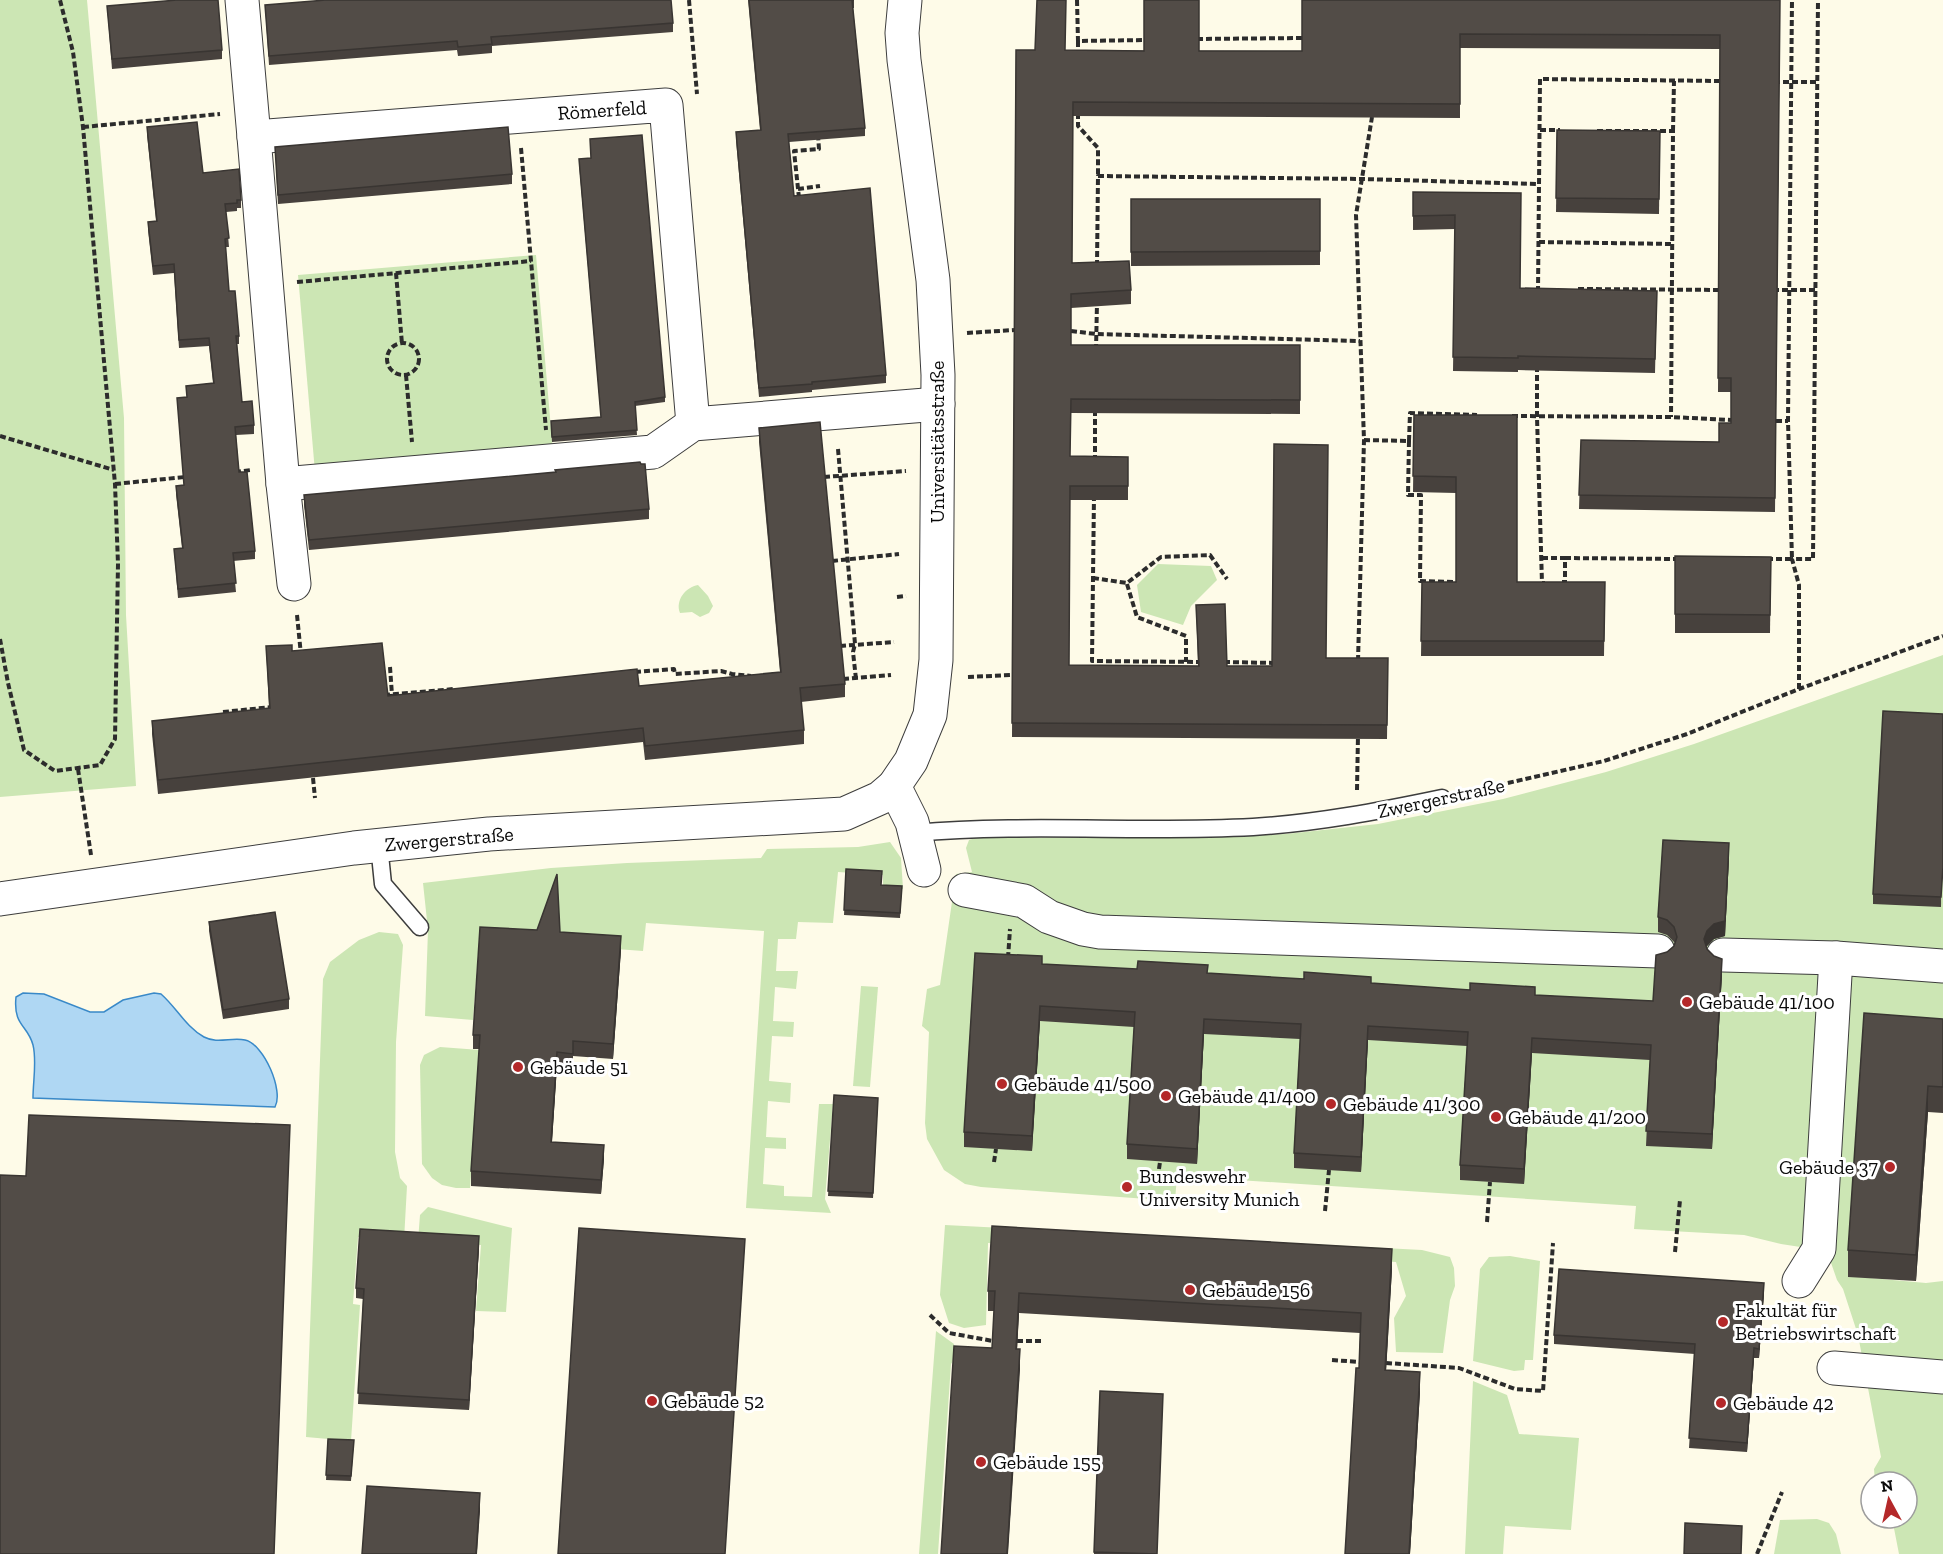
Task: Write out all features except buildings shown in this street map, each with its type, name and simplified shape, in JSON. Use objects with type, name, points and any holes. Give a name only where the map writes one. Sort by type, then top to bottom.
[{"type":"street","points":[[242,0],[282,476],[294,584]]},
{"type":"street","name":"Universitätsstraße","points":[[894,786],[911,761],[930,715],[936,660],[938,404],[936,335],[933,280],[904,60],[902,33],[905,0]]},
{"type":"street","name":"Römerfeld","points":[[253,124],[518,116],[666,105],[693,424]]},
{"type":"street","points":[[282,476],[415,473],[653,452],[693,424],[938,404]]},
{"type":"street","points":[[894,786],[912,822],[924,870]]},
{"type":"street","name":"Zwergerstraße","points":[[0,899],[379,845],[489,834],[822,817],[844,814],[862,807],[880,798],[894,786]]},
{"type":"street","points":[[965,890],[1024,901],[1049,917],[1083,929],[1100,932],[1658,951]]},
{"type":"street","points":[[1723,955],[1836,958],[1943,966]]},
{"type":"street","points":[[1799,1281],[1819,1249],[1836,958]]},
{"type":"street","points":[[1834,1368],[1943,1377]]},
{"type":"lane","name":"Zwergerstraße","points":[[915,833],[967,828],[1147,829],[1254,826],[1357,815],[1442,798]]},
{"type":"lane","points":[[379,845],[383,884],[420,927]]},
{"type":"path","points":[[0,639],[24,750],[55,771],[100,765],[115,739],[118,564],[115,484],[84,127],[73,52],[60,0]]},
{"type":"path","points":[[666,105],[698,102],[690,0]]},
{"type":"path","points":[[1077,0],[1078,64]]},
{"type":"path","points":[[1792,0],[1788,422],[1792,559],[1798,585],[1799,689]]},
{"type":"path","points":[[1756,559],[1813,560],[1818,0]]},
{"type":"path","points":[[1196,39],[1313,38]]},
{"type":"path","points":[[1078,41],[1149,40]]},
{"type":"path","points":[[1538,301],[1540,79],[1732,81]]},
{"type":"path","points":[[1671,417],[1674,81]]},
{"type":"path","points":[[1768,82],[1816,82]]},
{"type":"path","points":[[1078,106],[1078,126],[1098,148],[1097,267]]},
{"type":"path","points":[[518,116],[549,461]]},
{"type":"path","points":[[1358,664],[1364,440],[1356,215],[1372,117]]},
{"type":"path","points":[[84,127],[253,124]]},
{"type":"path","points":[[799,200],[794,151],[819,148],[817,128]]},
{"type":"path","points":[[1540,130],[1562,130]]},
{"type":"path","points":[[1595,131],[1673,131]]},
{"type":"path","points":[[1098,176],[1538,184]]},
{"type":"path","points":[[798,189],[820,186]]},
{"type":"path","points":[[1539,242],[1673,244]]},
{"type":"path","points":[[266,285],[531,261]]},
{"type":"path","points":[[396,273],[402,344]]},
{"type":"path","points":[[1538,289],[1550,289]]},
{"type":"path","points":[[1572,289],[1731,290]]},
{"type":"path","points":[[1766,290],[1815,290]]},
{"type":"path","points":[[1096,357],[1097,300]]},
{"type":"path","points":[[936,335],[1014,330]]},
{"type":"path","points":[[1071,331],[1096,334],[1360,340]]},
{"type":"path","points":[[398,344],[412,346],[418,355],[419,360],[415,369],[406,375],[392,370],[388,361],[390,351],[398,344]]},
{"type":"path","points":[[1537,359],[1542,583]]},
{"type":"path","points":[[406,375],[415,473]]},
{"type":"path","points":[[1095,404],[1095,462]]},
{"type":"path","points":[[1464,582],[1420,581],[1421,495],[1408,495],[1410,413],[1479,415]]},
{"type":"path","points":[[1502,416],[1671,417],[1731,420]]},
{"type":"path","points":[[1776,421],[1788,422]]},
{"type":"path","points":[[0,436],[114,470]]},
{"type":"path","points":[[1364,440],[1409,441]]},
{"type":"path","points":[[838,449],[856,679]]},
{"type":"path","points":[[824,477],[937,470]]},
{"type":"path","points":[[234,472],[282,476]]},
{"type":"path","points":[[115,484],[186,477]]},
{"type":"path","points":[[1089,669],[1092,661],[1094,485]]},
{"type":"path","points":[[832,561],[899,554]]},
{"type":"path","points":[[1093,578],[1127,583],[1161,557],[1210,555],[1227,579]]},
{"type":"path","points":[[1542,558],[1684,559]]},
{"type":"path","points":[[1531,582],[1564,582],[1565,558]]},
{"type":"path","points":[[1127,583],[1137,617],[1186,636],[1186,662]]},
{"type":"path","points":[[294,584],[301,656]]},
{"type":"path","name":"Zwergerstraße","points":[[1442,798],[1604,761],[1687,734],[1799,689],[1943,636]]},
{"type":"path","points":[[840,646],[894,642]]},
{"type":"path","points":[[1092,661],[1209,662]]},
{"type":"path","points":[[1221,662],[1278,663]]},
{"type":"path","points":[[390,668],[392,695]]},
{"type":"path","points":[[627,673],[674,669],[675,674],[721,671],[760,677]]},
{"type":"path","points":[[843,679],[891,675]]},
{"type":"path","points":[[968,677],[1012,675]]},
{"type":"path","points":[[381,696],[462,688]]},
{"type":"path","points":[[223,712],[282,706]]},
{"type":"path","points":[[1357,815],[1358,730]]},
{"type":"path","points":[[78,769],[95,886]]},
{"type":"path","points":[[313,778],[315,798]]},
{"type":"path","points":[[1008,969],[1011,899]]},
{"type":"path","points":[[994,1162],[996,1149]]},
{"type":"path","points":[[1160,1162],[1160,1169]]},
{"type":"path","points":[[1325,1211],[1329,1170]]},
{"type":"path","points":[[1487,1222],[1490,1182]]},
{"type":"path","points":[[1675,1252],[1680,1200]]},
{"type":"path","points":[[1386,1363],[1459,1368],[1515,1389],[1544,1391],[1553,1243]]},
{"type":"path","points":[[930,1315],[949,1334],[993,1341]]},
{"type":"path","points":[[1017,1341],[1041,1341]]},
{"type":"path","points":[[1332,1360],[1360,1362]]},
{"type":"path","points":[[1757,1554],[1782,1492]]},
{"type":"green space","points":[[0,0],[87,0],[124,418],[126,615],[136,786],[0,797]]},
{"type":"green space","points":[[536,255],[553,452],[315,472],[298,275]]},
{"type":"green space","points":[[1158,564],[1211,566],[1217,580],[1191,606],[1183,625],[1141,612],[1137,585]]},
{"type":"green space","points":[[698,585],[713,606],[709,613],[700,617],[692,612],[680,613],[680,599],[689,588]]},
{"type":"green space","points":[[1943,655],[1943,1042],[1848,1276],[1926,1283],[1943,1281],[1943,1554],[1899,1554],[1894,1530],[1919,1530],[1919,1470],[1874,1470],[1881,1457],[1858,1335],[1843,1289],[1837,1280],[1829,1257],[1807,1248],[1744,1235],[1634,1229],[1636,1206],[1177,1176],[1175,1201],[981,1187],[965,1184],[944,1170],[927,1139],[925,1123],[929,1032],[922,1026],[927,989],[940,985],[956,874],[972,872],[966,848],[969,840],[975,838],[1199,837],[1286,834],[1378,824],[1503,799],[1606,772],[1694,744]]},
{"type":"green space","points":[[890,842],[901,858],[903,889],[883,889],[883,875],[838,872],[833,923],[798,922],[796,939],[778,939],[776,971],[798,971],[796,989],[775,987],[773,1021],[794,1022],[793,1037],[772,1036],[769,1081],[791,1083],[790,1103],[768,1101],[766,1137],[786,1138],[786,1149],[765,1148],[763,1184],[784,1186],[784,1196],[812,1197],[819,1104],[833,1104],[825,1199],[831,1213],[746,1208],[764,931],[646,923],[643,951],[479,939],[473,1020],[425,1016],[428,930],[423,883],[551,868],[761,858],[767,849],[858,847]]},
{"type":"green space","points":[[379,932],[398,934],[403,945],[396,1042],[395,1152],[400,1178],[407,1186],[404,1240],[358,1237],[353,1304],[360,1305],[351,1441],[306,1437],[323,979],[330,962],[359,940]]},
{"type":"green space","points":[[861,986],[878,987],[870,1087],[853,1086]]},
{"type":"green space","points":[[440,1047],[480,1050],[470,1188],[442,1185],[432,1178],[422,1164],[420,1065],[424,1055]]},
{"type":"green space","points":[[428,1207],[512,1228],[506,1312],[476,1311],[481,1245],[418,1241],[420,1215]]},
{"type":"green space","points":[[945,1225],[1422,1250],[1450,1257],[1454,1268],[1455,1286],[1450,1300],[1443,1353],[1396,1352],[1394,1318],[1406,1296],[1396,1262],[988,1243],[986,1325],[964,1328],[949,1323],[940,1295]]},
{"type":"green space","points":[[1510,1256],[1540,1261],[1533,1360],[1525,1360],[1524,1370],[1514,1371],[1473,1361],[1480,1269],[1489,1257]]},
{"type":"green space","points":[[936,1331],[954,1344],[955,1358],[951,1364],[938,1554],[919,1554]]},
{"type":"green space","points":[[1473,1381],[1507,1395],[1519,1434],[1579,1438],[1571,1530],[1505,1526],[1503,1554],[1465,1554]]},
{"type":"green space","points":[[1817,1519],[1829,1523],[1836,1534],[1841,1554],[1774,1554],[1780,1520]]},
{"type":"water","points":[[23,993],[44,994],[90,1012],[104,1012],[123,1000],[154,993],[161,994],[192,1028],[204,1037],[214,1040],[245,1040],[252,1043],[265,1059],[274,1080],[277,1090],[275,1107],[33,1098],[35,1064],[33,1045],[19,1020],[16,1007],[16,997]]},
{"type":"place","name":"Gebäude 41/100","points":[[1687,1002]]},
{"type":"place","name":"Gebäude 51","points":[[518,1067]]},
{"type":"place","name":"Gebäude 41/500","points":[[1002,1084]]},
{"type":"place","name":"Gebäude 41/400","points":[[1166,1096]]},
{"type":"place","name":"Gebäude 41/300","points":[[1331,1104]]},
{"type":"place","name":"Gebäude 41/200","points":[[1496,1117]]},
{"type":"place","name":"Gebäude 37","points":[[1890,1167]]},
{"type":"place","name":"Bundeswehr University Munich","points":[[1127,1187]]},
{"type":"place","name":"Gebäude 156","points":[[1190,1290]]},
{"type":"place","name":"Fakultät für Betriebswirtschaft","points":[[1723,1322]]},
{"type":"place","name":"Gebäude 52","points":[[652,1401]]},
{"type":"place","name":"Gebäude 42","points":[[1721,1403]]},
{"type":"place","name":"Gebäude 155","points":[[981,1462]]}]
